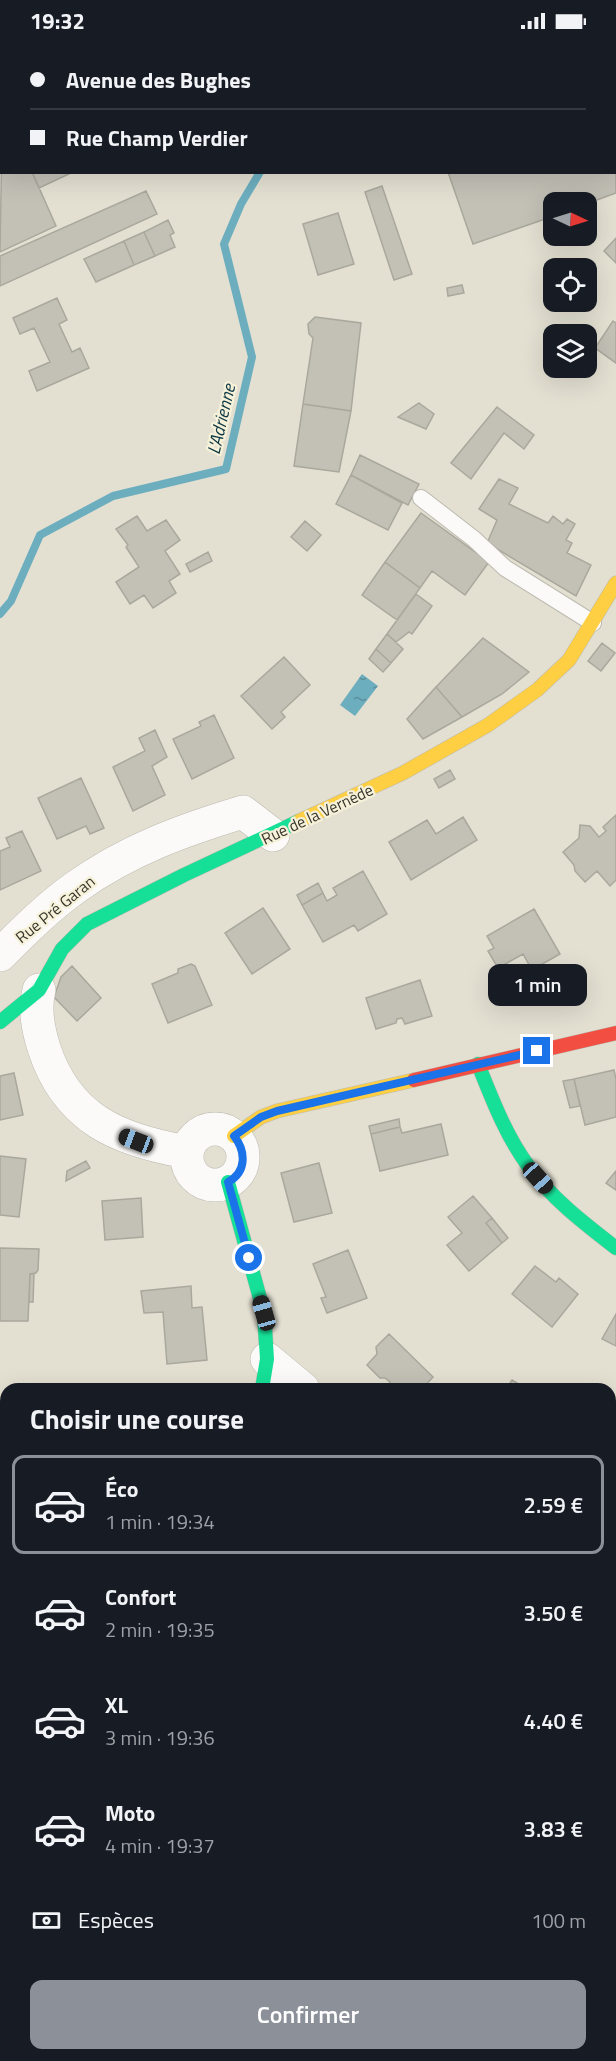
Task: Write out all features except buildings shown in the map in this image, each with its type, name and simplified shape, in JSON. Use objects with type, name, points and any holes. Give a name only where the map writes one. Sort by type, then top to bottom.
[{"type":"street","name":"Rue de la Vernède","points":[[0,1022],[39,990],[62,950],[87,924],[184,875],[403,773],[488,725],[537,690],[562,667],[580,645],[616,583]]},
{"type":"street","name":"Rue Pré Garan","points":[[0,955],[31,924],[75,887],[132,853],[186,830],[243,812],[273,835]]},
{"type":"street","points":[[39,990],[36,1003],[41,1040],[59,1083],[73,1101],[88,1116],[124,1136],[149,1146],[187,1152]]},
{"type":"street","points":[[234,1136],[261,1117],[277,1111],[616,1033]]},
{"type":"street","points":[[478,1064],[499,1114],[529,1168],[568,1207],[616,1248]]},
{"type":"street","points":[[220,1129],[234,1136],[243,1153],[243,1163],[239,1173],[228,1182],[214,1186],[197,1179],[187,1164],[187,1152],[192,1140],[204,1130],[220,1129]]},
{"type":"street","points":[[228,1182],[264,1313],[265,1374],[288,1383]]},
{"type":"lane","points":[[421,498],[474,539],[505,568],[593,623]]},
{"type":"water","points":[[362,674],[378,686],[355,716],[340,705]]},
{"type":"waterway","name":"L'Adrienne","points":[[0,614],[11,601],[40,535],[113,496],[226,469],[252,357],[224,244],[241,204],[259,174]]},
{"type":"traffic: fast","points":[[0,1022],[39,990],[62,949],[87,924],[299,821]]},
{"type":"traffic: fast","points":[[478,1064],[506,1130],[529,1167],[558,1200],[616,1248]]},
{"type":"traffic: fast","points":[[228,1182],[264,1313],[267,1359],[263,1383]]},
{"type":"traffic: slow","points":[[299,821],[403,773],[488,725],[537,690],[569,660],[616,583]]},
{"type":"traffic: slow","points":[[234,1136],[261,1117],[277,1111],[414,1080]]},
{"type":"traffic: jam","points":[[414,1080],[616,1033]]},
{"type":"route","points":[[249,1258],[228,1182],[239,1173],[243,1163],[243,1153],[234,1136],[261,1117],[277,1111],[537,1051]]}]
